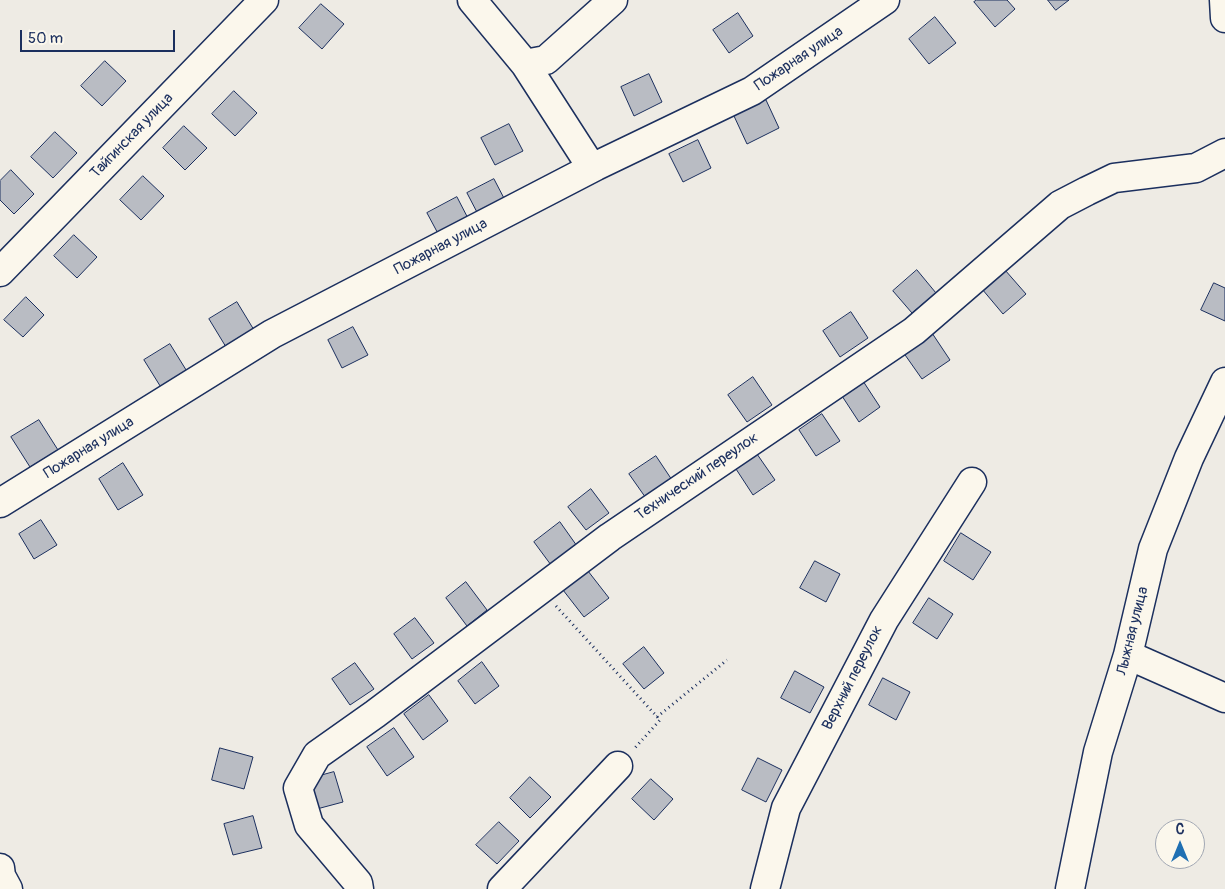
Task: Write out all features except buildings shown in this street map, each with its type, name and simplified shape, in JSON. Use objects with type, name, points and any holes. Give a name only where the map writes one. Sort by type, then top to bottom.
[{"type":"street","name":"Тайгинская улица","points":[[0,272],[264,0]]},
{"type":"street","points":[[472,0],[525,64],[592,168]]},
{"type":"street","points":[[525,64],[546,60],[613,0]]},
{"type":"street","name":"Пожарная улица","points":[[0,503],[272,334],[592,168],[752,91],[885,0]]},
{"type":"street","points":[[1224,0],[1225,18]]},
{"type":"street","name":"Технический переулок","points":[[359,889],[358,883],[309,825],[298,788],[317,755],[375,714],[626,525],[914,331],[1060,205],[1114,178],[1196,168],[1225,154]]},
{"type":"street","name":"Лыжная улица","points":[[1070,889],[1098,752],[1128,655],[1153,549],[1189,458],[1225,382]]},
{"type":"street","name":"Верхний переулок","points":[[765,889],[786,808],[884,620],[972,482]]},
{"type":"street","points":[[1128,655],[1225,698]]},
{"type":"street","points":[[502,889],[618,766]]},
{"type":"street","points":[[0,868],[8,889]]},
{"type":"path","points":[[540,589],[660,720],[618,766]]},
{"type":"path","points":[[657,717],[727,660]]}]
